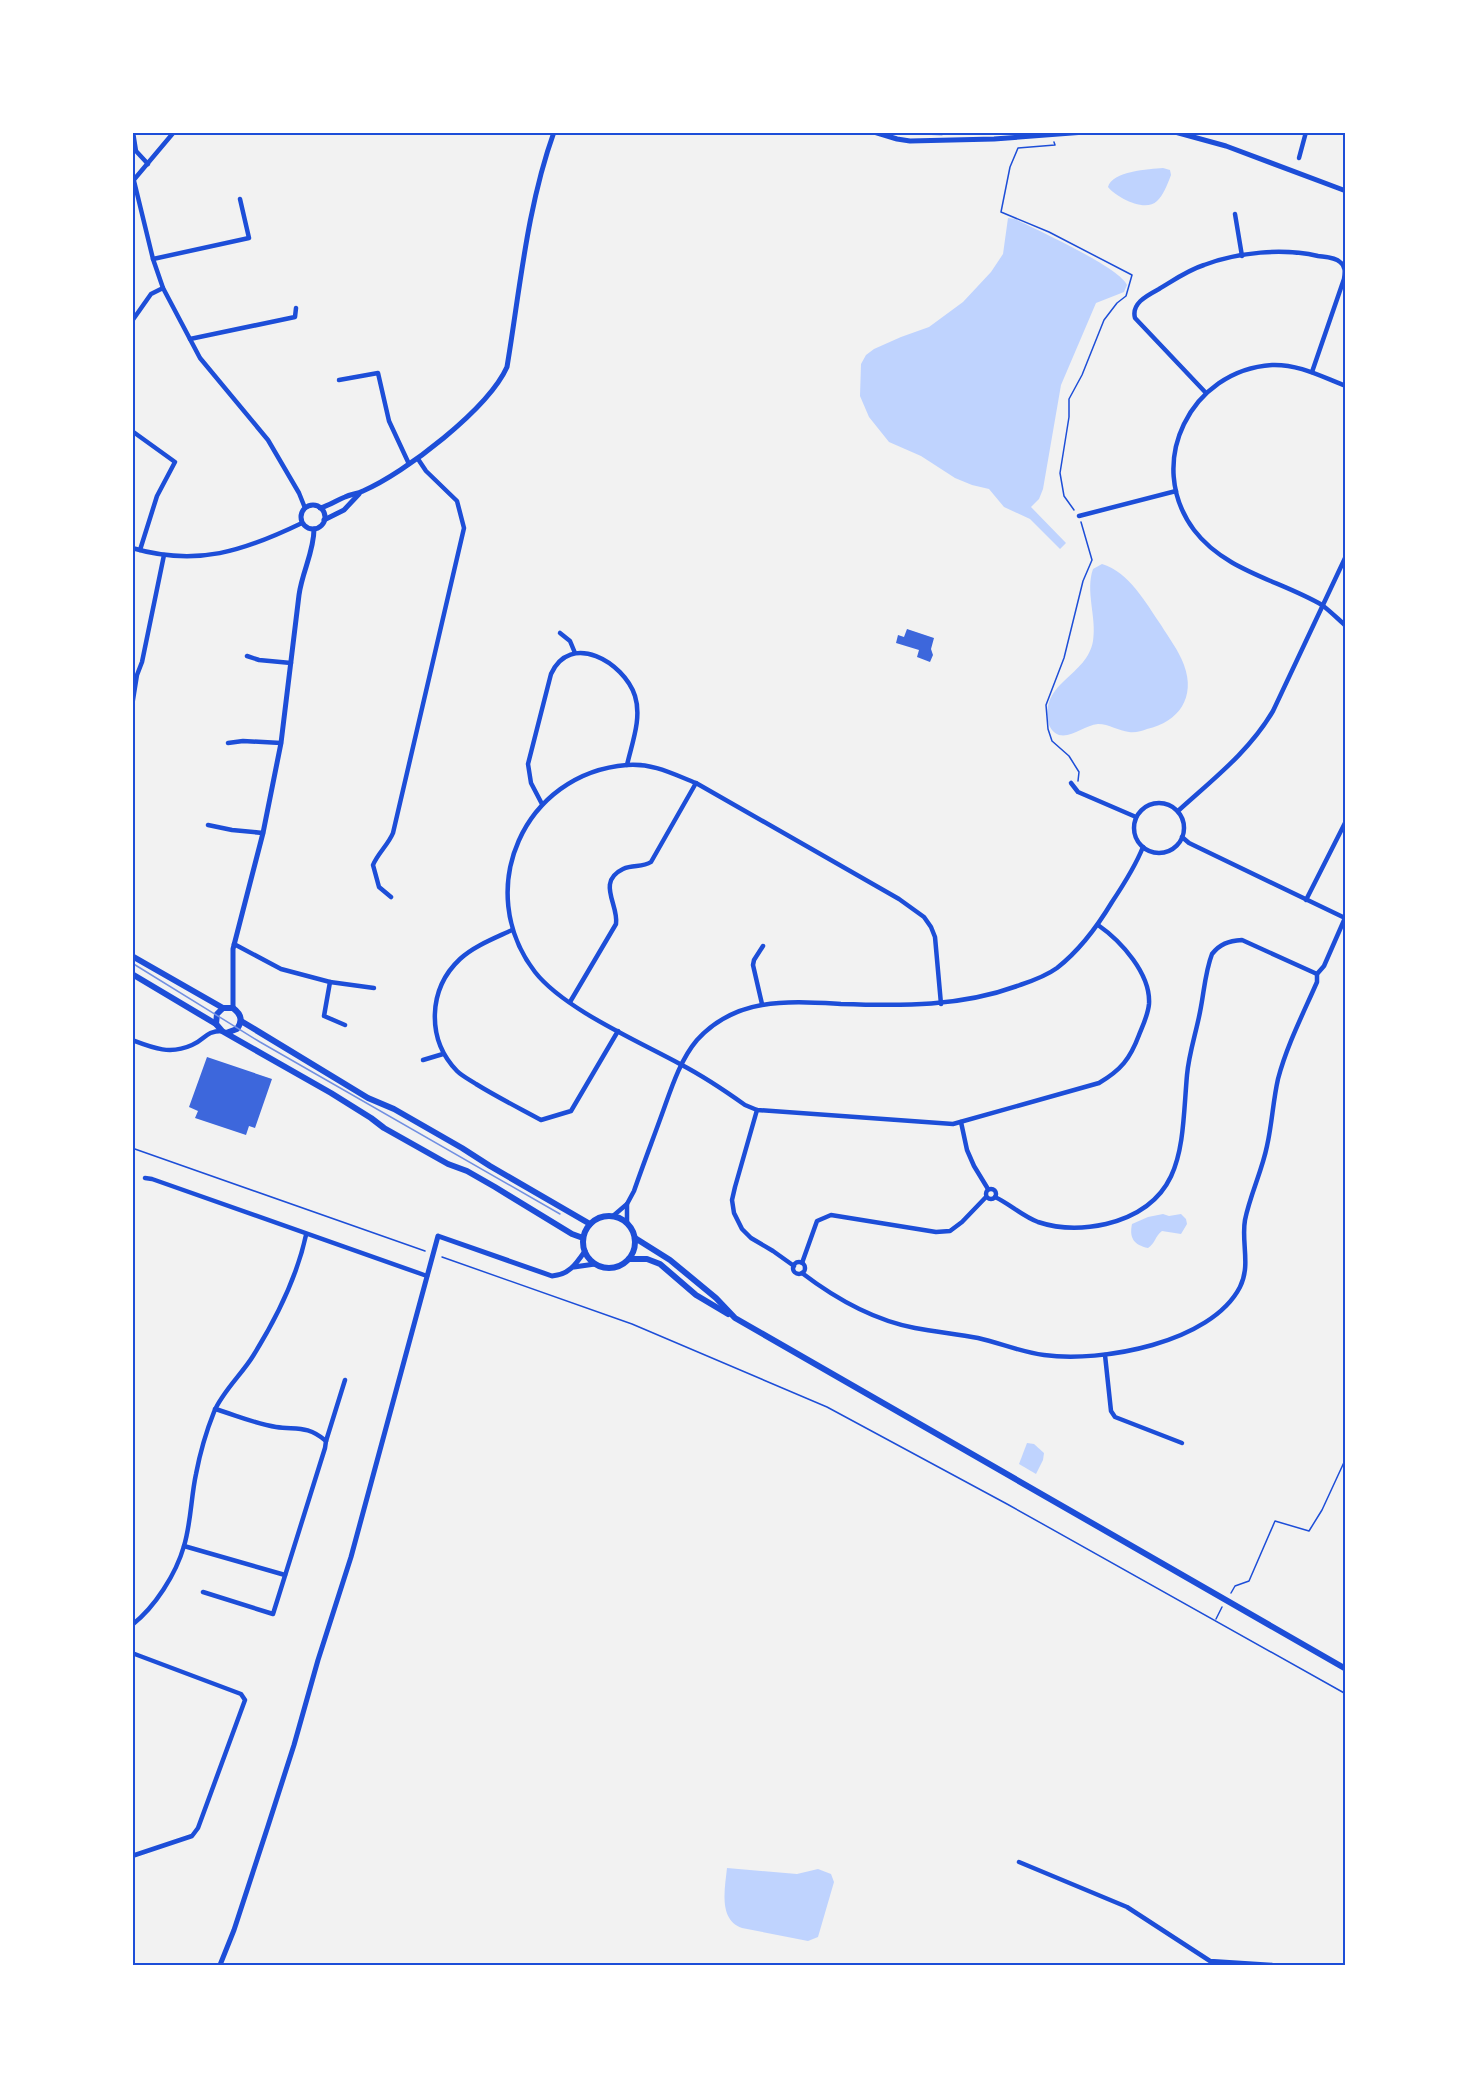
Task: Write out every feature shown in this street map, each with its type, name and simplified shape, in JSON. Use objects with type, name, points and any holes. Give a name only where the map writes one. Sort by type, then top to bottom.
[{"type":"main road","points":[[132,956],[223,1008],[233,1008],[237,1011],[241,1021],[368,1098],[433,1131],[590,1224]]},
{"type":"main road","points":[[132,974],[216,1024],[224,1032],[331,1093],[384,1128],[447,1164],[476,1177],[572,1234],[583,1238]]},
{"type":"main road","points":[[216,1024],[217,1014],[223,1008]]},
{"type":"main road","points":[[224,1032],[237,1029],[241,1021]]},
{"type":"main road","points":[[735,1318],[716,1298],[670,1260],[635,1238],[627,1223],[613,1216],[599,1218],[590,1224],[583,1238],[588,1258],[595,1264],[613,1268],[629,1259],[647,1259],[660,1264],[696,1295],[720,1310],[1346,1669]]},
{"type":"main road","points":[[629,1259],[635,1238]]},
{"type":"street","points":[[133,132],[136,151],[148,164]]},
{"type":"street","points":[[174,132],[133,182],[163,288],[200,358],[267,440],[299,493],[305,508]]},
{"type":"street","points":[[320,508],[360,492],[418,459],[491,393],[500,382],[507,368],[527,237],[554,132]]},
{"type":"street","points":[[874,132],[897,140],[910,141],[994,139],[1085,132]]},
{"type":"street","points":[[899,132],[942,133]]},
{"type":"street","points":[[1176,132],[1226,146],[1346,191]]},
{"type":"street","points":[[1299,158],[1306,132]]},
{"type":"street","points":[[153,259],[249,238],[240,199]]},
{"type":"street","points":[[1235,214],[1242,256]]},
{"type":"street","points":[[1206,393],[1135,318],[1134,312],[1136,306],[1148,296],[1185,273],[1204,264],[1242,256],[1286,252],[1311,254],[1344,263],[1344,279],[1312,372]]},
{"type":"street","points":[[132,321],[151,294],[163,288]]},
{"type":"street","points":[[190,339],[295,317],[296,308]]},
{"type":"street","points":[[1346,386],[1312,372],[1288,366],[1258,367],[1233,375],[1206,393],[1189,414],[1179,436],[1174,459],[1176,491],[1182,510],[1193,528],[1221,556],[1323,606],[1346,626]]},
{"type":"street","points":[[339,380],[378,373],[389,421],[409,464]]},
{"type":"street","points":[[132,431],[175,462],[157,496],[140,550]]},
{"type":"street","points":[[391,897],[380,887],[373,865],[393,833],[464,528],[457,501],[426,471],[418,459]]},
{"type":"street","points":[[1078,516],[1176,491]]},
{"type":"street","points":[[324,520],[324,513],[320,508],[313,506],[305,508],[301,515],[302,523],[307,528],[314,529],[324,520],[344,510],[360,492]]},
{"type":"street","points":[[132,548],[164,555],[201,556],[241,549],[302,523]]},
{"type":"street","points":[[233,1008],[234,944],[262,833],[281,744],[300,585],[314,546],[314,529]]},
{"type":"street","points":[[132,706],[134,675],[142,662],[164,555]]},
{"type":"street","points":[[1178,811],[1245,750],[1262,729],[1273,711],[1346,556]]},
{"type":"street","points":[[560,633],[570,641],[575,653]]},
{"type":"street","points":[[542,804],[531,783],[528,764],[550,674],[555,665],[575,653],[592,654],[605,661],[620,672],[635,696],[637,721],[627,765]]},
{"type":"street","points":[[247,656],[259,660],[291,663]]},
{"type":"street","points":[[228,743],[243,741],[281,744]]},
{"type":"street","points":[[941,1004],[935,937],[924,917],[899,898],[696,783],[667,770],[627,765],[607,768],[578,778],[542,804],[523,831],[515,848],[508,872],[507,893],[512,930],[536,972],[550,987],[570,1002],[757,1110],[953,1124],[1099,1083],[1115,1073],[1133,1051],[1149,1006],[1147,986],[1140,970],[1129,955],[1098,925]]},
{"type":"street","points":[[570,1002],[616,924],[617,917],[610,896],[610,883],[623,869],[645,866],[651,862],[696,783]]},
{"type":"street","points":[[1071,783],[1078,792],[1136,817]]},
{"type":"street","points":[[1155,803],[1169,805],[1178,811],[1183,822],[1182,837],[1174,848],[1165,852],[1152,852],[1143,847],[1135,834],[1136,817],[1146,807],[1155,803]]},
{"type":"street","points":[[1306,900],[1346,821]]},
{"type":"street","points":[[208,825],[262,833]]},
{"type":"street","points":[[757,1110],[734,1193],[734,1214],[742,1229],[751,1238],[794,1266],[796,1273],[802,1273],[829,1293],[873,1315],[915,1328],[978,1338],[1042,1355],[1080,1357],[1105,1355],[1144,1347],[1185,1332],[1217,1313],[1228,1303],[1240,1286],[1244,1275],[1245,1221],[1267,1147],[1275,1092],[1285,1056],[1317,982],[1317,974],[1324,966],[1345,918],[1189,843],[1182,837]]},
{"type":"street","points":[[627,1223],[627,1204],[674,1081],[697,1041],[722,1020],[762,1004],[785,1001],[901,1006],[941,1004],[985,996],[1040,977],[1056,969],[1075,952],[1098,925],[1135,867],[1143,847]]},
{"type":"street","points":[[512,930],[482,944],[460,958],[442,981],[434,1012],[436,1033],[443,1054],[458,1073],[541,1120],[571,1112],[618,1031]]},
{"type":"street","points":[[961,1122],[967,1150],[974,1166],[988,1189],[994,1190],[995,1197],[1015,1211],[1039,1222],[1065,1227],[1094,1227],[1111,1223],[1147,1207],[1164,1189],[1172,1176],[1179,1156],[1189,1056],[1212,954],[1219,945],[1232,940],[1242,940],[1317,974]]},
{"type":"street","points":[[234,944],[281,969],[330,982],[374,988]]},
{"type":"street","points":[[762,1004],[753,965],[763,946]]},
{"type":"street","points":[[330,982],[324,1016],[345,1025]]},
{"type":"street","points":[[132,1040],[162,1052],[192,1045],[210,1031],[224,1032]]},
{"type":"street","points":[[423,1060],[443,1054]]},
{"type":"street","points":[[145,1178],[427,1276]]},
{"type":"street","points":[[802,1273],[805,1268],[802,1263],[817,1221],[823,1217],[831,1215],[936,1232],[950,1231],[986,1197],[988,1189]]},
{"type":"street","points":[[986,1197],[990,1199],[995,1197]]},
{"type":"street","points":[[613,1216],[627,1204]]},
{"type":"street","points":[[132,1625],[154,1602],[172,1575],[184,1546],[196,1473],[204,1439],[215,1409],[252,1357],[275,1317],[299,1258],[306,1234]]},
{"type":"street","points":[[220,1965],[268,1826],[351,1557],[438,1236],[547,1275],[561,1275],[574,1267],[595,1264]]},
{"type":"street","points":[[574,1267],[585,1251]]},
{"type":"street","points":[[794,1266],[796,1263],[802,1263]]},
{"type":"street","points":[[1105,1355],[1111,1411],[1115,1417],[1182,1443]]},
{"type":"street","points":[[203,1592],[273,1614],[345,1380]]},
{"type":"street","points":[[215,1409],[277,1427],[294,1427],[317,1434],[326,1441]]},
{"type":"street","points":[[184,1546],[285,1575]]},
{"type":"street","points":[[132,1653],[242,1694],[244,1700],[198,1828],[192,1836],[132,1856]]},
{"type":"street","points":[[1019,1862],[1127,1907],[1210,1961],[1272,1965]]},
{"type":"path","points":[[1054,145],[1018,148],[1010,167],[1001,212],[1049,232],[1132,274],[1126,296],[1117,303],[1104,320],[1082,375],[1069,399],[1069,417],[1060,473],[1064,496],[1078,516],[1092,560],[1083,581],[1064,658],[1046,705],[1048,729],[1052,741],[1069,756],[1079,772],[1075,788]]},
{"type":"path","points":[[132,1148],[427,1251]]},
{"type":"path","points":[[437,1255],[632,1324],[828,1407],[1007,1504],[1346,1694]]},
{"type":"path","points":[[1215,1620],[1235,1586],[1249,1581],[1275,1521],[1309,1531],[1323,1510],[1346,1458]]},
{"type":"water","points":[[1163,168],[1170,170],[1171,175],[1161,196],[1152,204],[1131,202],[1108,187],[1116,177],[1123,174]]},
{"type":"water","points":[[1008,218],[1015,219],[1094,259],[1121,277],[1127,285],[1124,292],[1096,303],[1061,385],[1043,489],[1039,499],[1031,507],[1066,543],[1060,549],[1030,519],[1004,507],[989,489],[955,478],[921,456],[889,442],[869,417],[860,396],[861,364],[866,355],[901,337],[929,327],[963,302],[991,272],[1003,254]]},
{"type":"water","points":[[1102,564],[1112,568],[1129,581],[1174,645],[1187,677],[1186,697],[1176,714],[1158,726],[1129,732],[1098,724],[1069,735],[1059,735],[1049,725],[1048,708],[1058,687],[1083,663],[1089,653],[1094,632],[1091,578],[1093,569]]},
{"type":"water","points":[[1163,1214],[1169,1216],[1181,1214],[1186,1219],[1187,1224],[1181,1234],[1162,1231],[1148,1248],[1136,1243],[1131,1233],[1132,1224]]},
{"type":"water","points":[[1027,1443],[1034,1444],[1044,1453],[1036,1474],[1019,1464]]},
{"type":"water","points":[[727,1868],[797,1874],[818,1869],[831,1874],[834,1882],[818,1937],[808,1941],[742,1928],[734,1924],[726,1911]]},
{"type":"building","points":[[907,629],[934,638],[931,649],[933,655],[930,662],[917,657],[919,650],[896,643],[898,635],[904,637]]},
{"type":"building","points":[[207,1057],[272,1079],[255,1128],[249,1126],[246,1135],[195,1118],[198,1111],[189,1107]]},
{"type":"tram line","points":[[132,963],[260,1042],[560,1214]]}]
